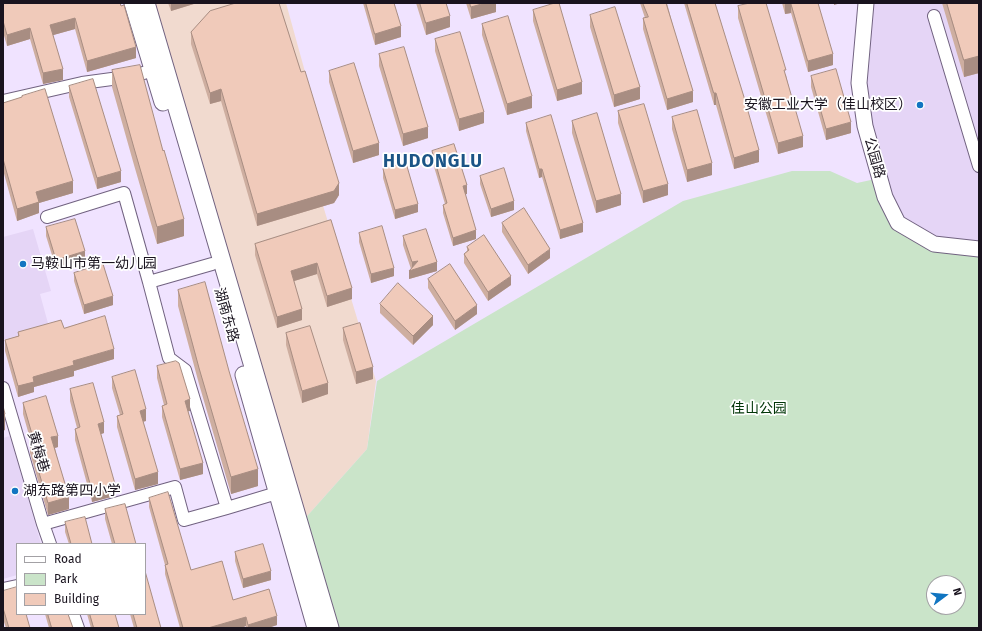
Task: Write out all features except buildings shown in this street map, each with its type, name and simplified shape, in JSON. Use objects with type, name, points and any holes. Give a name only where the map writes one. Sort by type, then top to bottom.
[{"type":"main road","name":"湖南东路","points":[[133,3],[212,264],[316,628]]},
{"type":"main road","points":[[146,3],[330,628]]},
{"type":"street","name":"公园路","points":[[866,3],[859,83],[865,126],[885,197],[898,223],[934,244],[979,249]]},
{"type":"street","points":[[934,16],[979,166]]},
{"type":"street","points":[[3,101],[82,83],[134,76],[153,70]]},
{"type":"street","points":[[47,217],[124,194],[169,358],[186,370],[228,508]]},
{"type":"street","points":[[149,282],[212,264]]},
{"type":"street","name":"黄梅巷","points":[[3,388],[50,543]]},
{"type":"street","points":[[43,524],[175,487],[184,520],[277,493]]},
{"type":"street","points":[[3,589],[16,586]]},
{"type":"street","points":[[74,615],[78,628]]},
{"type":"shaded area","points":[[146,3],[286,3],[307,79],[271,89],[318,189],[376,381],[367,449],[300,524]]},
{"type":"shaded area","name":"安徽工业大学（佳山校区）","points":[[866,3],[979,3],[979,249],[934,244],[898,223],[865,126]]},
{"type":"shaded area","name":"马鞍山市第一幼儿园","points":[[33,229],[51,291],[40,294],[49,327],[3,340],[3,237]]},
{"type":"shaded area","name":"湖东路第四小学","points":[[10,436],[41,543],[16,543],[16,575],[3,579],[3,438]]},
{"type":"green space","name":"佳山公园","points":[[792,171],[830,171],[857,183],[880,178],[898,223],[934,245],[979,250],[979,628],[330,628],[300,524],[367,449],[377,381],[683,201]]},
{"type":"place","name":"安徽工业大学（佳山校区）","points":[[920,105]]},
{"type":"place","name":"马鞍山市第一幼儿园","points":[[23,264]]},
{"type":"place","name":"湖东路第四小学","points":[[15,491]]},
{"type":"district","name":"HUDONGLU","points":[[433,162]]}]
